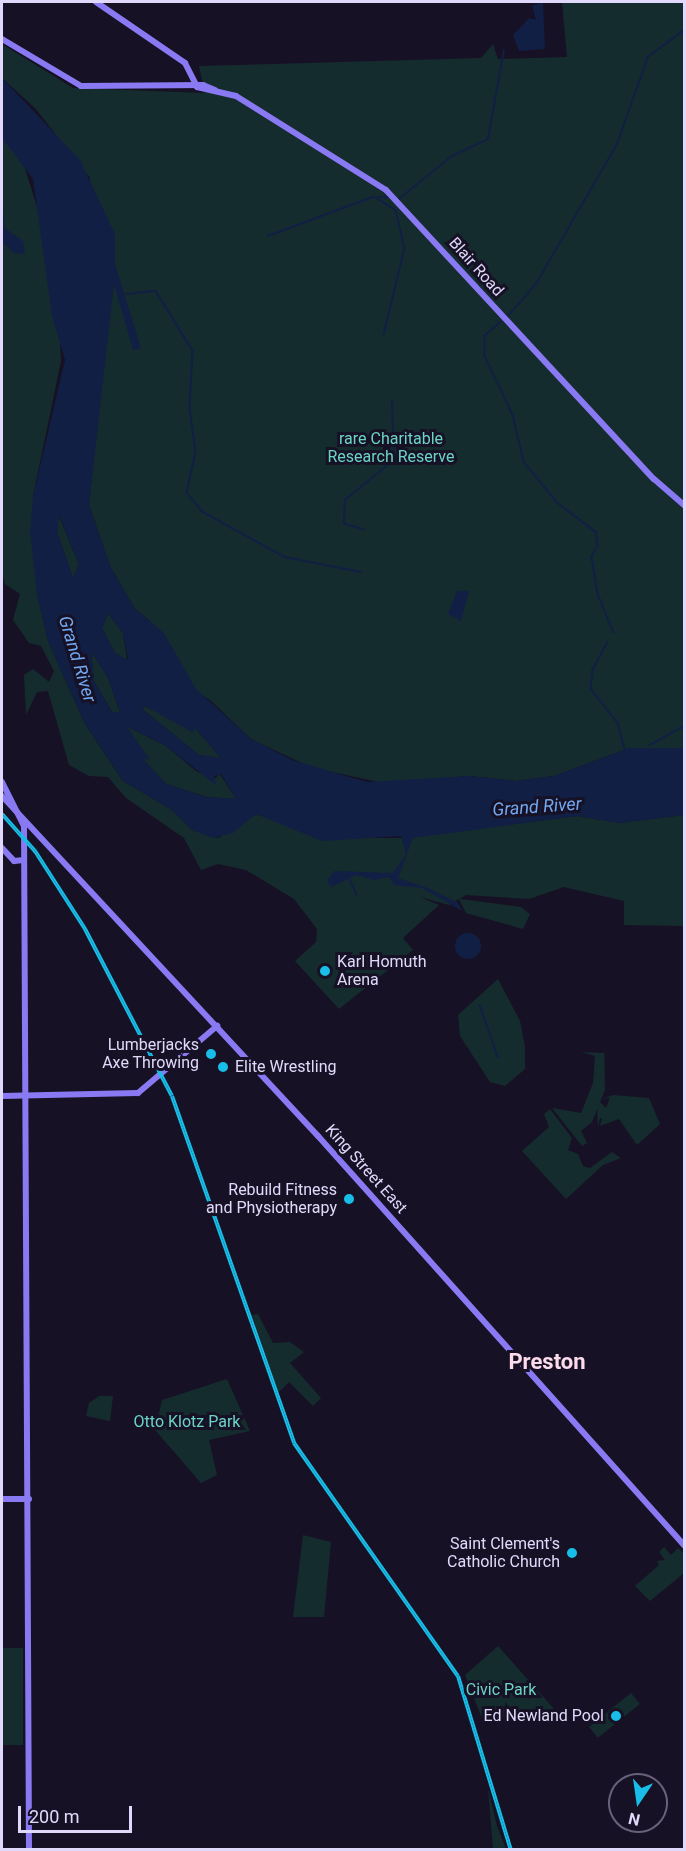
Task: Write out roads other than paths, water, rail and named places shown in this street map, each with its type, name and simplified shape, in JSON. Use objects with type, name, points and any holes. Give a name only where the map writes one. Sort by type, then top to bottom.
[{"type":"main road","points":[[96,2],[185,63],[197,87]]},
{"type":"main road","name":"Blair Road","points":[[2,39],[81,86],[197,87],[236,96],[386,190],[654,479],[684,504]]},
{"type":"main road","points":[[2,782],[22,816],[24,860],[29,1850]]},
{"type":"main road","points":[[2,796],[22,816]]},
{"type":"main road","name":"King Street East","points":[[22,816],[217,1026],[684,1545]]},
{"type":"main road","points":[[2,848],[14,861],[24,860]]},
{"type":"main road","points":[[2,1096],[138,1093],[217,1026]]},
{"type":"main road","points":[[2,1499],[28,1499]]},
{"type":"water","points":[[543,2],[545,49],[519,51],[513,35],[529,18],[536,20],[532,6]]},
{"type":"water","name":"Grand River","points":[[2,78],[80,160],[115,234],[115,264],[141,348],[133,350],[114,284],[89,505],[110,566],[135,609],[164,633],[196,689],[251,739],[292,760],[367,782],[469,776],[516,781],[554,776],[629,748],[684,748],[684,815],[620,823],[577,816],[413,838],[398,878],[428,888],[458,903],[462,911],[422,888],[394,885],[389,877],[374,880],[356,875],[332,887],[327,881],[334,871],[393,873],[406,854],[401,836],[322,841],[256,814],[233,833],[213,838],[192,830],[172,810],[123,781],[85,724],[48,641],[37,594],[30,531],[33,496],[65,360],[52,316],[33,179],[2,138]],"holes":[[[59,515],[79,564],[73,578],[57,532]],[[108,613],[123,633],[128,660],[115,653],[102,628]],[[91,651],[108,678],[120,712],[112,712],[94,681]],[[145,706],[192,732],[195,728],[221,758],[199,755],[142,709]],[[127,726],[166,746],[216,785],[214,776],[221,774],[236,799],[206,797],[166,784],[142,758],[150,760]]]},
{"type":"water","points":[[2,198],[5,228],[23,241],[25,254],[14,253],[2,242]]},
{"type":"water","points":[[457,591],[469,591],[461,621],[448,614]]},
{"type":"water","points":[[468,933],[478,936],[481,946],[478,956],[468,959],[458,956],[455,946],[458,936]]},
{"type":"waterway","points":[[508,316],[536,284],[617,144],[648,57],[684,30]]},
{"type":"waterway","points":[[399,199],[452,156],[488,139],[504,50]]},
{"type":"waterway","points":[[268,236],[373,197]]},
{"type":"waterway","points":[[375,197],[396,210],[405,248],[384,335]]},
{"type":"waterway","points":[[378,197],[388,197]]},
{"type":"waterway","points":[[126,294],[156,291],[193,351],[190,408],[196,452],[187,493],[203,512],[285,557],[361,572]]},
{"type":"waterway","points":[[501,322],[485,336],[485,356],[513,415],[524,462],[558,503],[596,532],[598,547]]},
{"type":"waterway","points":[[364,530],[344,524],[345,500],[394,460],[392,402]]},
{"type":"waterway","points":[[596,550],[592,557],[598,594],[614,633]]},
{"type":"waterway","points":[[608,642],[593,670],[591,689],[618,723],[625,749]]},
{"type":"waterway","points":[[650,745],[684,726]]},
{"type":"waterway","points":[[349,877],[357,895]]},
{"type":"waterway","points":[[480,1005],[498,1057]]},
{"type":"railway","points":[[2,814],[35,851],[85,929],[172,1096],[294,1443],[458,1676],[511,1850]]},
{"type":"place","name":"Karl Homuth Arena","points":[[325,971]]},
{"type":"place","name":"Lumberjacks Axe Throwing","points":[[211,1054]]},
{"type":"place","name":"Elite Wrestling","points":[[223,1067]]},
{"type":"place","name":"Rebuild Fitness and Physiotherapy","points":[[349,1199]]},
{"type":"place","name":"Saint Clement's Catholic Church","points":[[572,1553]]},
{"type":"place","name":"Ed Newland Pool","points":[[616,1716]]},
{"type":"district","name":"Preston","points":[[547,1362]]},
{"type":"park label","name":"rare Charitable Research Reserve","points":[[391,448]]},
{"type":"park label","name":"Otto Klotz Park","points":[[187,1422]]},
{"type":"park label","name":"Civic Park","points":[[501,1690]]}]
